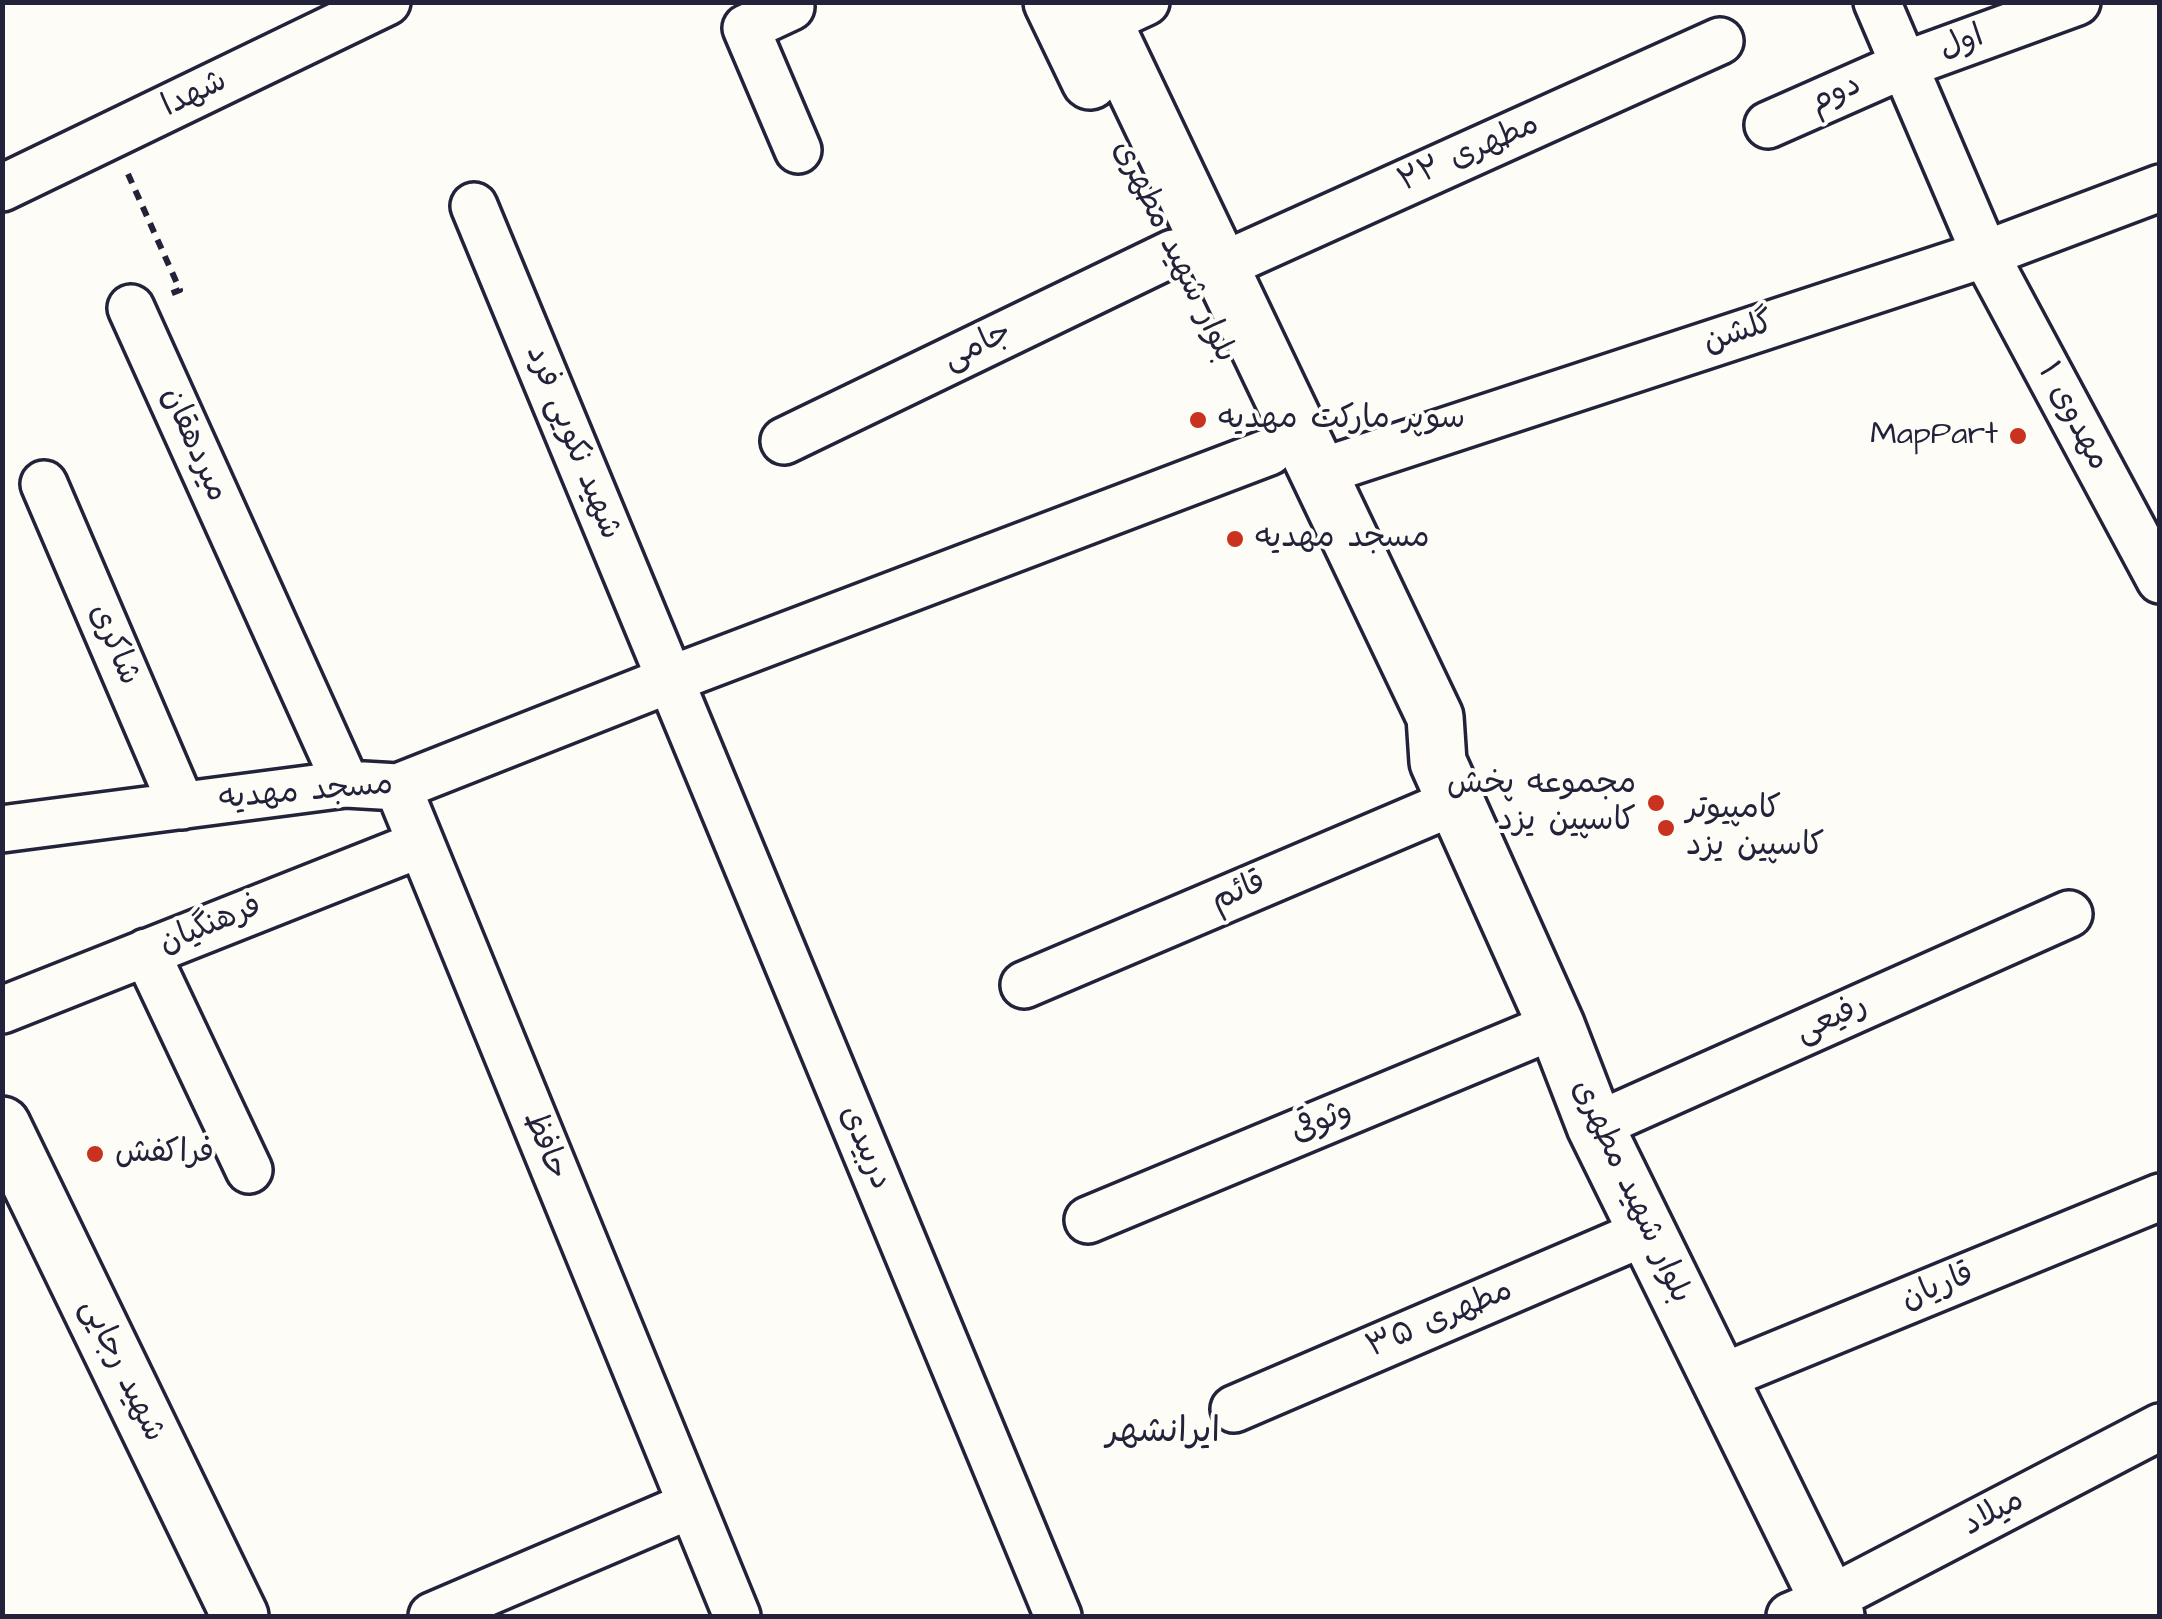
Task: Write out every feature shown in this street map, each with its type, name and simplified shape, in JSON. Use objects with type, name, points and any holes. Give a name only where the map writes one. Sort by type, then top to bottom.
[{"type":"main road","name":"بلوار شهید مطهری","points":[[1052,2],[1196,260],[1293,462],[1404,733],[1446,782],[1556,1025],[1595,1126],[1718,1379],[1818,1611]]},
{"type":"main road","name":"بلوار شهید مطهری","points":[[1114,9],[1196,260]]},
{"type":"main road","name":"شهید رجایی","points":[[2,1125],[240,1616]]},
{"type":"street","points":[[789,2],[790,7],[746,28],[798,150]]},
{"type":"street","name":"مهدوی ۱","points":[[1877,2],[1985,254],[2160,580]]},
{"type":"street","name":"اول","points":[[1904,66],[2077,2]]},
{"type":"street","name":"شهدا","points":[[2,188],[373,5]]},
{"type":"street","name":"مطهری ۲۲","points":[[1196,260],[1720,41]]},
{"type":"street","name":"دوم","points":[[1768,125],[1904,66]]},
{"type":"street","name":"گلشن","points":[[1293,462],[1985,254],[2160,188]]},
{"type":"street","name":"شهید نکویی فرد","points":[[474,206],[670,680]]},
{"type":"street","name":"جامی","points":[[784,441],[1196,260]]},
{"type":"street","name":"میردهقان","points":[[132,308],[346,784]]},
{"type":"street","name":"مسجد مهدیه","points":[[2,829],[346,784],[398,787],[670,680],[1293,462]]},
{"type":"street","name":"شاکری","points":[[44,484],[182,806]]},
{"type":"street","name":"دربیدی","points":[[670,680],[1058,1616]]},
{"type":"street","name":"قائم","points":[[1024,985],[1446,782]]},
{"type":"street","name":"حافظ","points":[[398,787],[737,1616]]},
{"type":"street","name":"فرهنگیان","points":[[2,1010],[421,844]]},
{"type":"street","name":"رفیعی","points":[[1595,1126],[2070,914]]},
{"type":"street","points":[[146,952],[249,1170]]},
{"type":"street","name":"وثوقی","points":[[1088,1220],[1556,1025]]},
{"type":"street","name":"قاریان","points":[[1718,1379],[2160,1197]]},
{"type":"street","name":"مطهری ۳۵","points":[[1234,1409],[1646,1232]]},
{"type":"street","name":"میلاد","points":[[1818,1611],[2160,1427]]},
{"type":"street","points":[[432,1616],[691,1505]]},
{"type":"path","points":[[111,136],[180,290],[132,308]]},
{"type":"place","name":"سوپر مارکت مهدیه","points":[[1198,420]]},
{"type":"place","name":"MapPart","points":[[2018,436]]},
{"type":"place","name":"مسجد مهدیه","points":[[1235,539]]},
{"type":"place","name":"مجموعه پخش کاسپین یزد","points":[[1656,803]]},
{"type":"place","name":"کامپیوتر کاسپین یزد","points":[[1666,828]]},
{"type":"place","name":"فراکفش","points":[[95,1154]]},
{"type":"district","name":"ایرانشهر","points":[[1163,1434]]}]
